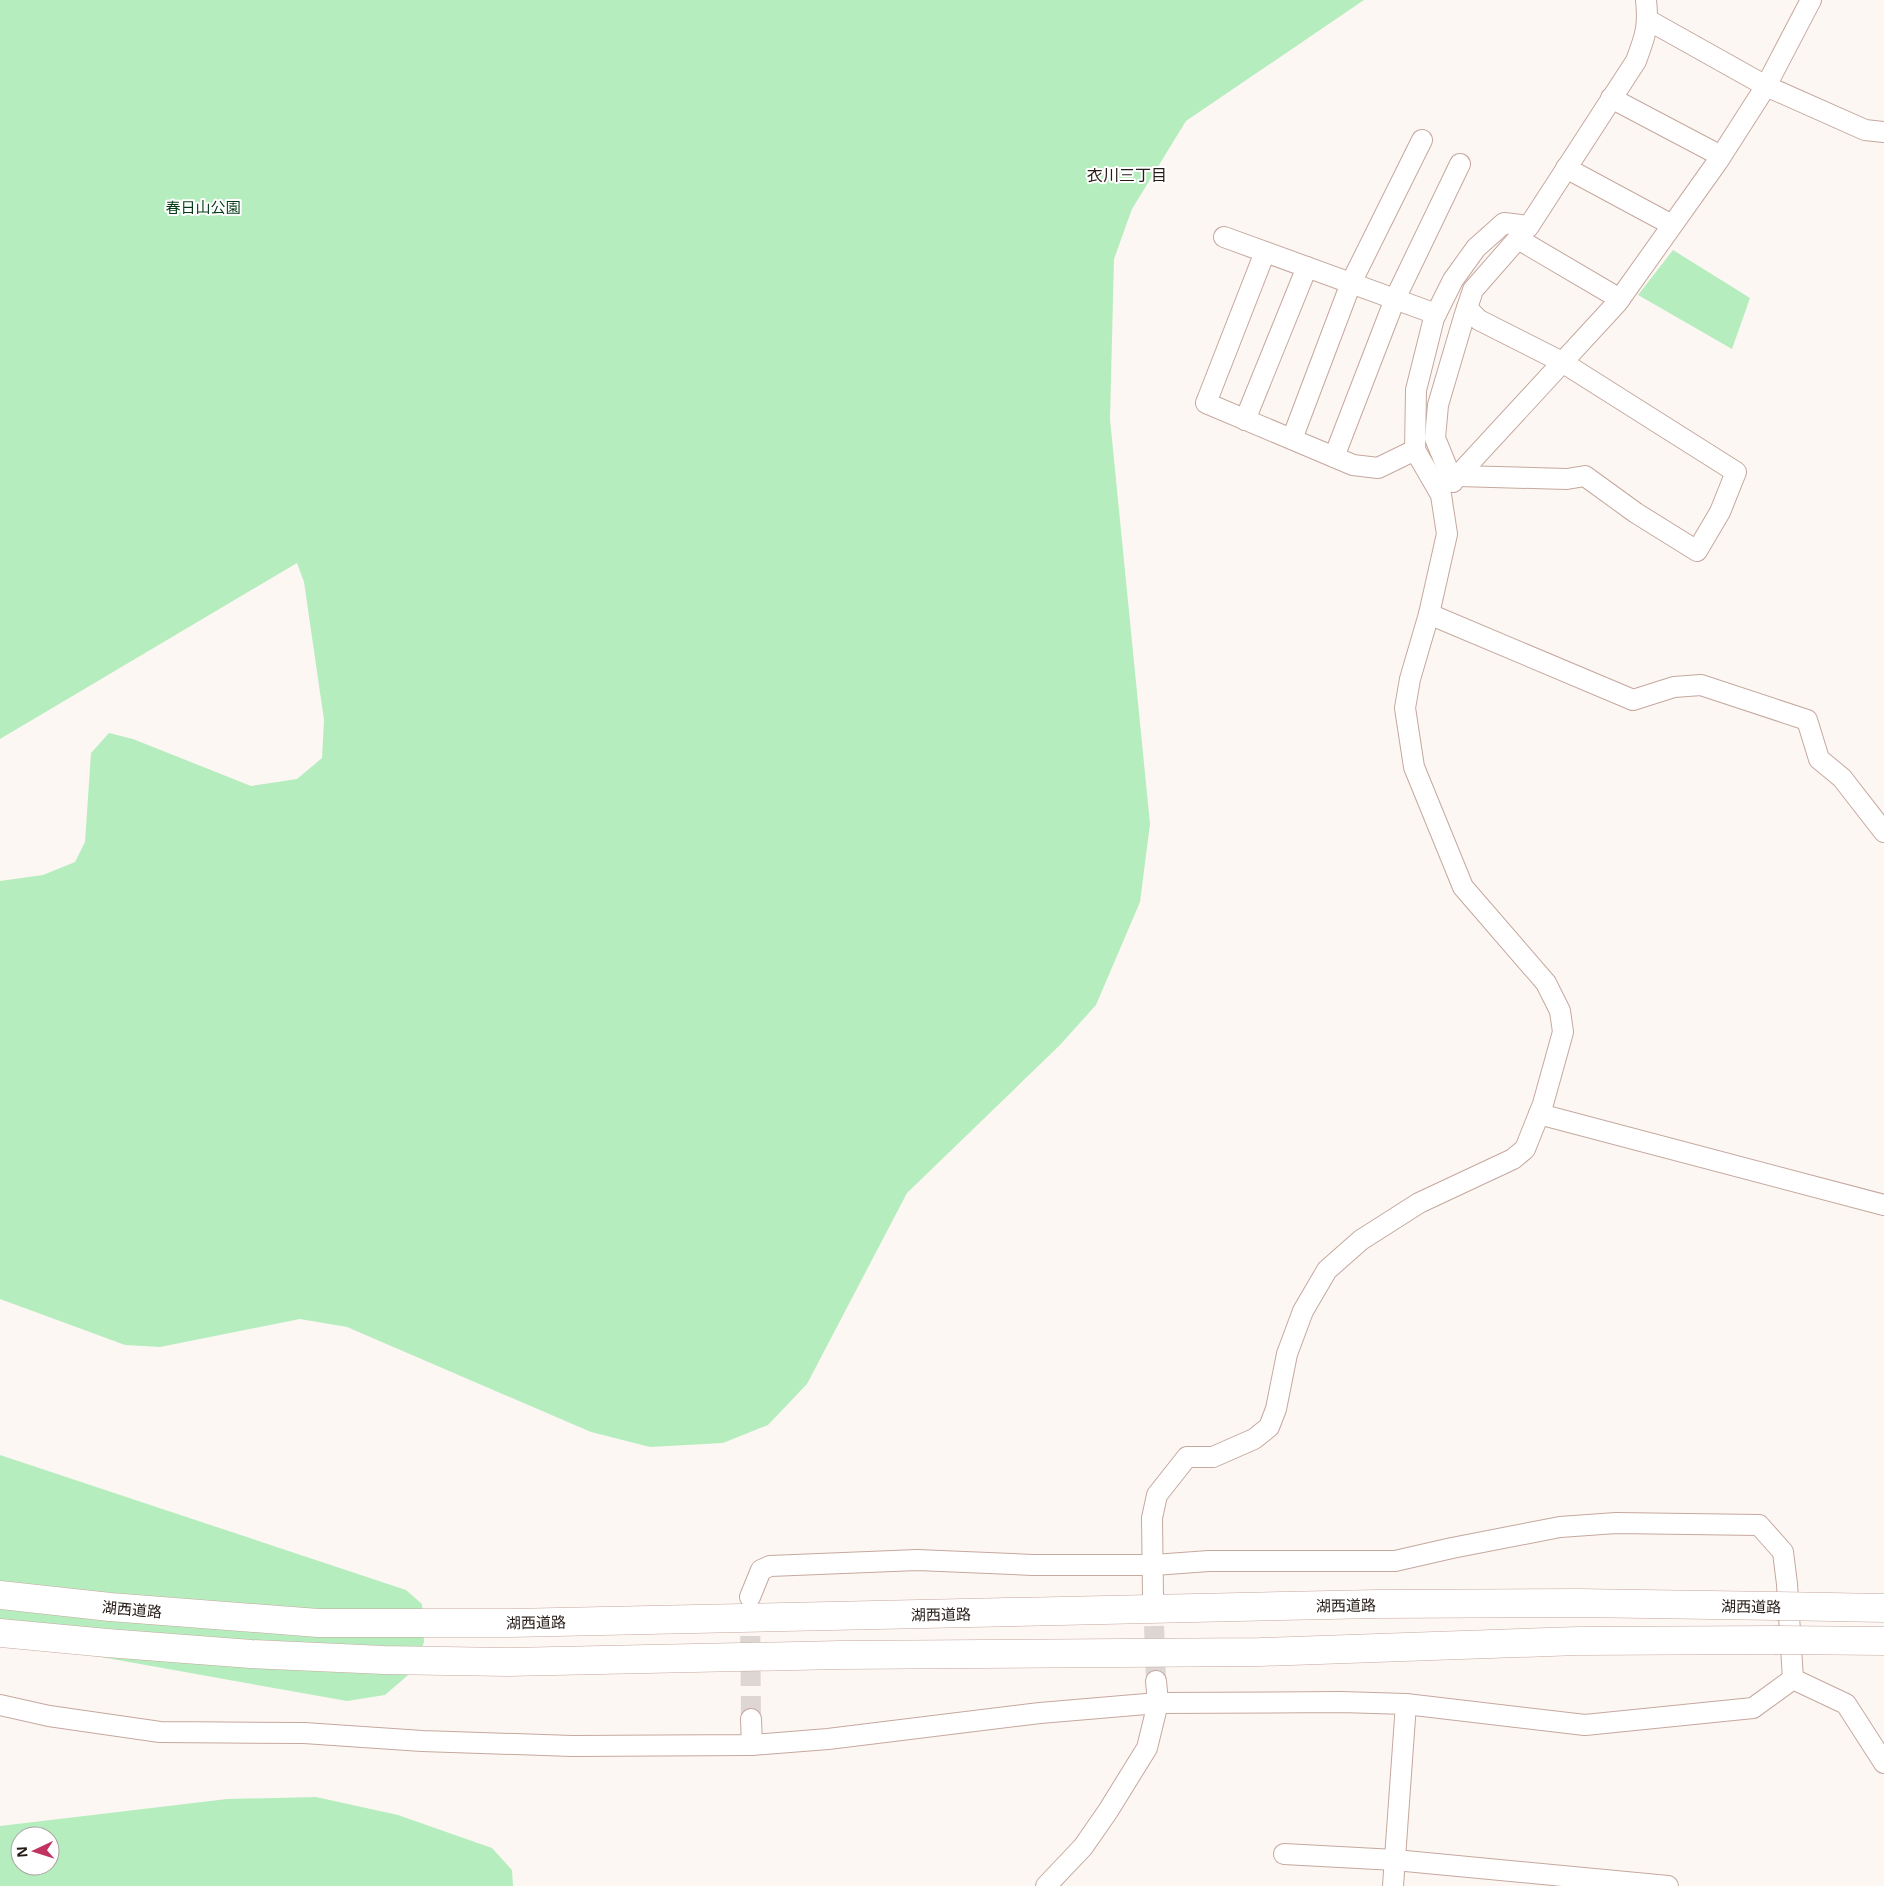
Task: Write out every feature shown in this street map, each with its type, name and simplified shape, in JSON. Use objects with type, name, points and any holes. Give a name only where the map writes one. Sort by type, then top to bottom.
[{"type":"highway","name":"湖西道路","points":[[0,1595],[110,1607],[298,1622],[385,1624],[1386,1604],[1578,1603],[1884,1608]]},
{"type":"highway","points":[[0,1632],[107,1644],[251,1654],[384,1660],[507,1662],[840,1655],[1260,1652],[1578,1641],[1884,1641]]},
{"type":"street","points":[[1450,484],[1620,299],[1721,156],[1766,86],[1804,2]]},
{"type":"street","points":[[1647,10],[1766,86],[1865,130],[1884,132]]},
{"type":"street","points":[[1153,1596],[1152,1518],[1158,1495],[1187,1458],[1213,1457],[1254,1438],[1269,1427],[1276,1409],[1288,1354],[1303,1311],[1327,1270],[1361,1240],[1419,1203],[1514,1159],[1525,1149],[1539,1114],[1563,1032],[1560,1011],[1546,983],[1463,887],[1414,767],[1405,708],[1410,679],[1429,614],[1447,534],[1450,484],[1435,438],[1438,405],[1473,290],[1523,232],[1636,61],[1646,34],[1647,10]]},
{"type":"street","points":[[1612,98],[1721,156]]},
{"type":"street","points":[[1292,439],[1351,283],[1422,140]]},
{"type":"street","points":[[1334,456],[1395,299],[1460,164]]},
{"type":"street","points":[[1566,168],[1672,225]]},
{"type":"street","points":[[1467,308],[1479,320],[1562,362],[1736,472],[1720,512],[1697,551],[1636,513],[1585,476],[1567,479],[1450,484],[1415,450],[1416,390],[1436,314],[1452,280],[1476,248],[1504,223],[1523,232],[1620,299]]},
{"type":"street","points":[[1224,237],[1436,314]]},
{"type":"street","points":[[1265,252],[1206,403],[1353,465],[1378,468],[1415,450]]},
{"type":"street","points":[[1245,420],[1307,267]]},
{"type":"street","points":[[1429,614],[1633,700],[1674,687],[1701,685],[1807,720],[1819,759],[1842,778],[1884,832]]},
{"type":"street","points":[[1539,1114],[1884,1205]]},
{"type":"street","points":[[750,1598],[761,1570],[770,1566],[917,1560],[1033,1565],[1154,1565],[1209,1561],[1395,1561],[1560,1527],[1616,1523],[1759,1525],[1783,1552],[1788,1584],[1793,1679]]},
{"type":"street","points":[[0,1705],[49,1716],[160,1732],[304,1734],[422,1742],[572,1746],[752,1744],[828,1739],[1040,1714],[1158,1703],[1341,1702],[1406,1704],[1585,1725],[1753,1708],[1793,1679]]},
{"type":"street","points":[[1793,1679],[1846,1704],[1884,1763]]},
{"type":"street","points":[[1046,1886],[1083,1847],[1147,1748],[1158,1703],[1156,1680]]},
{"type":"street","points":[[1394,1886],[1406,1704]]},
{"type":"street","points":[[750,1718],[752,1744]]},
{"type":"street","points":[[1284,1854],[1395,1860],[1668,1886]]},
{"type":"green space","name":"春日山公園","points":[[0,0],[1364,0],[1186,121],[1132,209],[1114,259],[1110,419],[1150,824],[1140,902],[1096,1005],[1060,1045],[907,1193],[807,1384],[768,1425],[723,1443],[650,1447],[591,1432],[347,1327],[300,1319],[160,1347],[125,1345],[0,1299],[0,881],[43,875],[75,862],[85,842],[91,753],[109,733],[133,739],[251,786],[297,779],[322,758],[324,720],[304,582],[297,563],[0,739]]},
{"type":"green space","points":[[1673,250],[1750,298],[1732,349],[1638,295]]},
{"type":"green space","points":[[0,1455],[406,1590],[422,1604],[424,1642],[414,1670],[385,1695],[347,1701],[0,1639]]},
{"type":"green space","points":[[316,1797],[398,1815],[492,1848],[512,1870],[513,1886],[0,1886],[0,1826],[227,1799]]},
{"type":"tunnel","points":[[1153,1596],[1156,1681]]},
{"type":"tunnel","points":[[750,1606],[751,1719]]},
{"type":"district","name":"衣川三丁目","points":[[1127,175]]}]
